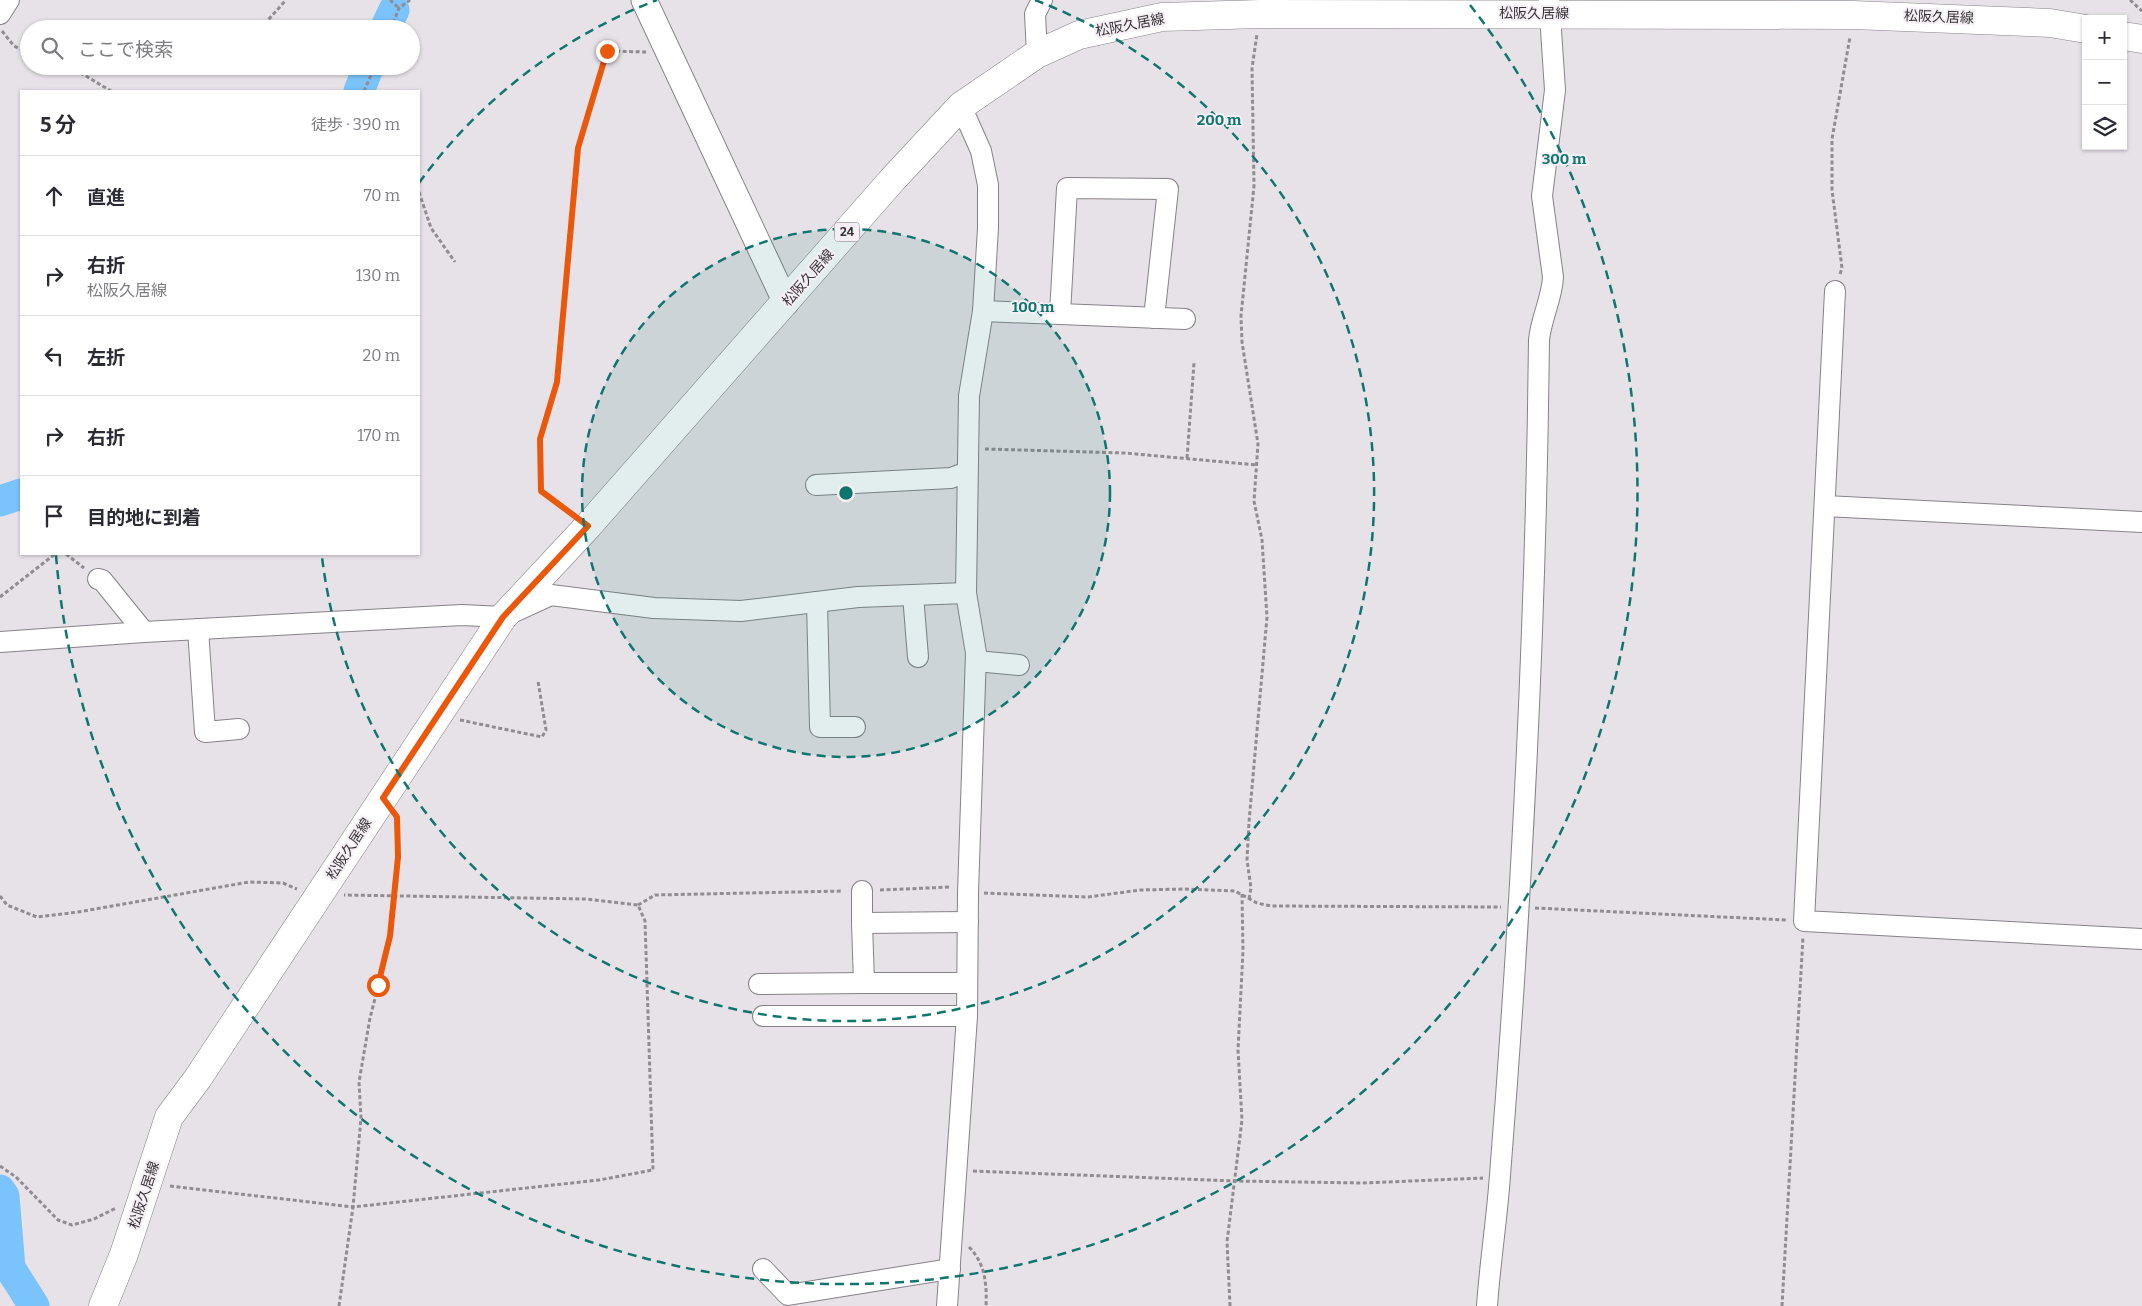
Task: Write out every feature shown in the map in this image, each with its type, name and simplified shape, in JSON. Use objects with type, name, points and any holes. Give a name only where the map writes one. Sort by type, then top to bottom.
[{"type":"main road","name":"松阪久居線","points":[[103,1306],[169,1118],[198,1078],[503,617],[588,526],[893,179],[961,106],[1037,54],[1079,35],[1162,17],[1549,6],[1854,7],[2041,22],[2082,27]]},
{"type":"main road","points":[[2127,37],[2142,40]]},
{"type":"street","points":[[0,14],[9,0]]},
{"type":"street","points":[[644,0],[786,303]]},
{"type":"street","points":[[1037,54],[1035,14],[1042,0]]},
{"type":"street","points":[[1487,1306],[1500,1177],[1519,907],[1538,493],[1540,324],[1552,288],[1553,277],[1542,196],[1555,90],[1549,6]]},
{"type":"street","points":[[947,1306],[967,1016],[968,893],[976,662],[966,593],[969,396],[982,311],[988,228],[988,184],[981,151],[961,106]]},
{"type":"street","points":[[1060,314],[1067,188],[1168,189],[1154,318]]},
{"type":"street","points":[[1835,291],[1804,921],[2142,939]]},
{"type":"street","points":[[982,311],[1185,320]]},
{"type":"street","points":[[816,485],[951,478],[967,472]]},
{"type":"street","points":[[1825,506],[2142,522]]},
{"type":"street","points":[[98,579],[102,580],[144,632]]},
{"type":"street","points":[[0,642],[198,629],[462,616],[503,617],[551,595],[654,608],[741,611],[858,597],[966,593]]},
{"type":"street","points":[[913,595],[918,657]]},
{"type":"street","points":[[817,602],[820,727],[855,726]]},
{"type":"street","points":[[198,629],[204,732],[239,728]]},
{"type":"street","points":[[976,662],[1019,665]]},
{"type":"street","points":[[862,891],[864,983]]},
{"type":"street","points":[[862,923],[968,922]]},
{"type":"street","points":[[759,984],[967,983]]},
{"type":"street","points":[[764,1016],[967,1016]]},
{"type":"street","points":[[763,1268],[788,1295],[950,1269]]},
{"type":"path","points":[[268,20],[286,0]]},
{"type":"path","points":[[390,0],[399,8]]},
{"type":"path","points":[[394,20],[399,8],[410,0]]},
{"type":"path","points":[[2130,0],[2142,10]]},
{"type":"path","points":[[1835,291],[1842,268],[1832,190],[1832,139],[1854,7]]},
{"type":"path","points":[[1249,899],[1251,888],[1247,860],[1249,822],[1267,617],[1262,540],[1254,501],[1258,444],[1242,342],[1241,316],[1254,186],[1252,68],[1260,14]]},
{"type":"path","points":[[0,29],[14,46],[20,49]]},
{"type":"path","points":[[588,526],[541,491],[540,439],[557,382],[578,148],[607,51],[670,53]]},
{"type":"path","points":[[84,75],[109,90]]},
{"type":"path","points":[[364,90],[371,75]]},
{"type":"path","points":[[420,195],[431,228],[455,262]]},
{"type":"path","points":[[1187,458],[1194,363]]},
{"type":"path","points":[[967,449],[1125,452],[1257,464]]},
{"type":"path","points":[[0,597],[54,555]]},
{"type":"path","points":[[437,716],[542,737],[546,730],[538,681]]},
{"type":"path","points":[[340,1306],[353,1207],[361,1118],[358,1082],[370,1018],[390,936],[398,857],[397,817],[383,798]]},
{"type":"path","points":[[0,896],[7,904],[37,917],[78,912],[249,882],[283,883],[319,895],[586,899],[638,905],[655,895],[963,887],[968,893],[1088,897],[1140,890],[1184,889],[1242,893],[1243,951],[1238,1050],[1242,1120],[1227,1242],[1230,1306]]},
{"type":"path","points":[[148,1182],[353,1207],[599,1180],[653,1170],[645,921],[638,905]]},
{"type":"path","points":[[1782,1306],[1804,921]]},
{"type":"path","points":[[0,1166],[16,1178],[58,1220],[72,1225],[94,1219],[123,1205]]},
{"type":"path","points":[[957,1171],[1235,1181],[1363,1183],[1500,1177]]},
{"type":"path","points":[[953,1230],[973,1251],[983,1267],[987,1290],[986,1306]]},
{"type":"waterway","points":[[389,20],[394,10]]},
{"type":"waterway","points":[[359,90],[365,75]]},
{"type":"waterway","points":[[0,501],[20,494]]},
{"type":"waterway","points":[[0,1190],[4,1196],[10,1268],[34,1306]]},
{"type":"route","points":[[378,985],[390,936],[398,857],[397,817],[383,798],[503,617],[588,526],[541,491],[540,439],[557,382],[578,148],[607,51]]}]
